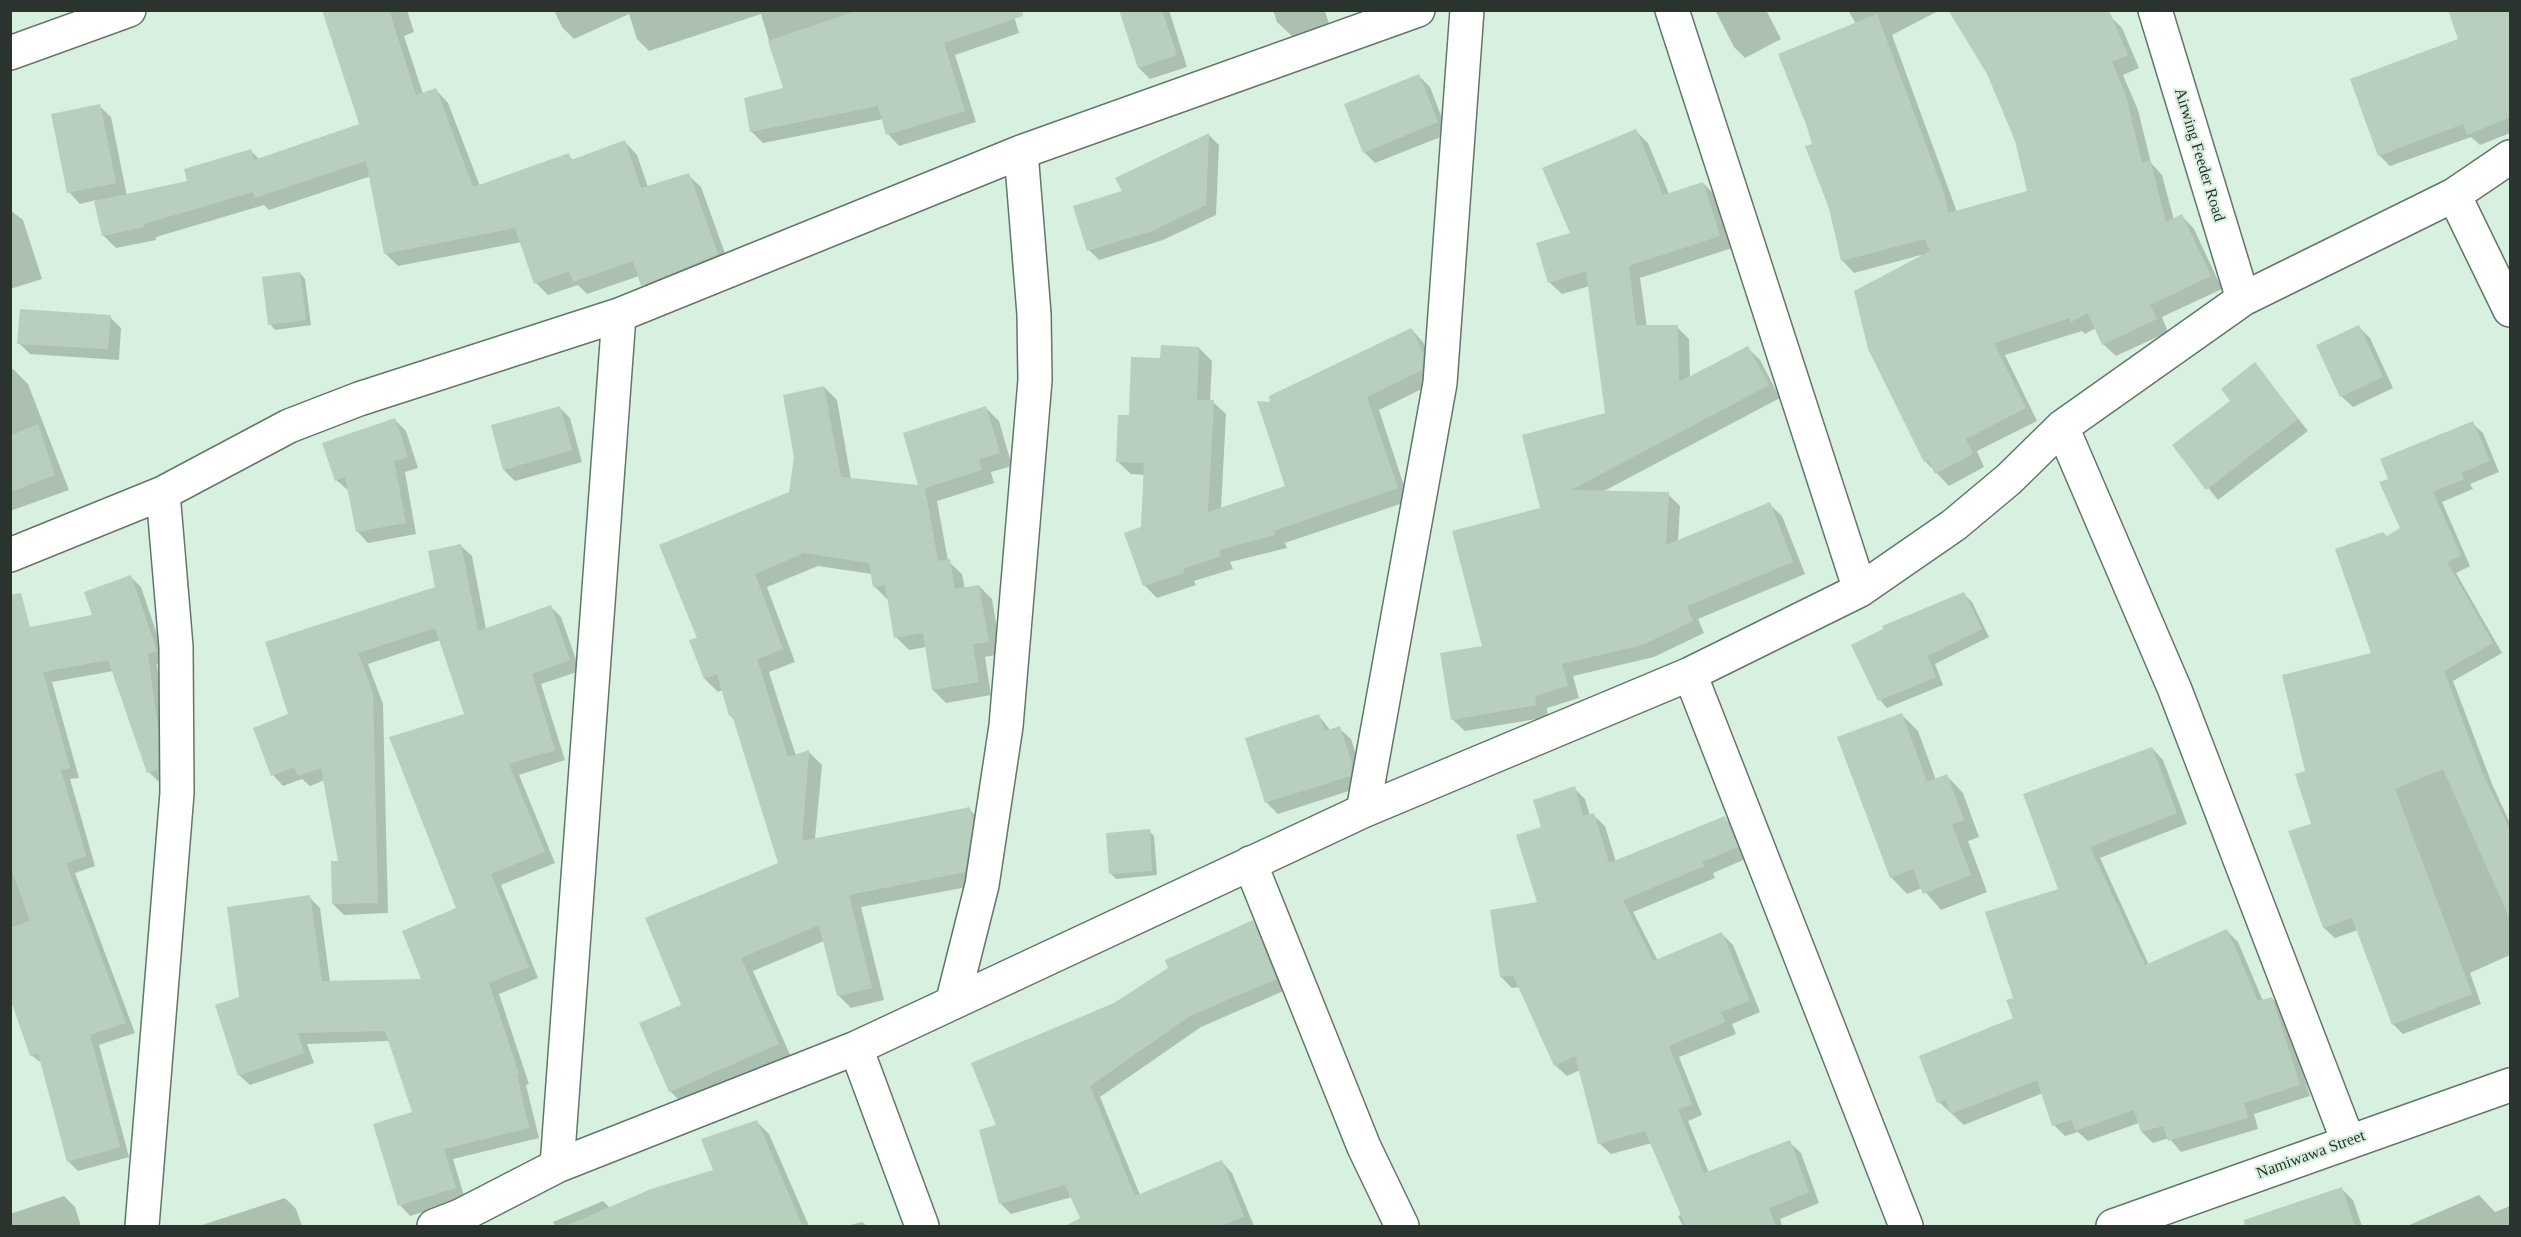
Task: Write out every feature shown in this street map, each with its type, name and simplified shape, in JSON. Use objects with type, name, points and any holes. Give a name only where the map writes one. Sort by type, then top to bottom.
[{"type":"street","points":[[10,53],[129,10]]},
{"type":"street","points":[[10,555],[163,493],[298,422],[359,399],[619,315],[1021,152],[1418,10]]},
{"type":"street","points":[[1363,811],[1440,383],[1467,10]]},
{"type":"street","points":[[1672,10],[1860,590]]},
{"type":"street","name":"Airwing Feeder Road","points":[[2155,10],[2243,299]]},
{"type":"street","points":[[953,1000],[982,885],[1006,726],[1034,392],[1034,314],[1021,152]]},
{"type":"street","points":[[452,1223],[557,1166],[856,1048],[953,1000],[1363,811],[1690,674],[1860,590],[1954,525],[2009,479],[2062,427],[2243,299],[2454,195],[2511,157]]},
{"type":"street","points":[[2454,195],[2511,309]]},
{"type":"street","points":[[557,1166],[619,315]]},
{"type":"street","points":[[2062,427],[2175,690],[2348,1141]]},
{"type":"street","points":[[142,1227],[177,793],[176,647],[163,493]]},
{"type":"street","points":[[1690,674],[1906,1227]]},
{"type":"street","points":[[1250,863],[1364,1147],[1402,1227]]},
{"type":"street","points":[[856,1048],[922,1227]]},
{"type":"street","name":"Namiwawa Street","points":[[2113,1227],[2348,1141],[2511,1085]]},
{"type":"building","points":[[322,10],[389,10],[416,95],[436,88],[473,187],[569,153],[571,160],[625,140],[641,188],[689,173],[718,254],[641,286],[633,261],[573,282],[569,271],[534,284],[515,228],[384,254],[366,161],[255,198],[253,192],[144,224],[144,227],[102,236],[94,201],[187,181],[184,169],[251,149],[254,160],[359,124]]},
{"type":"building","points":[[859,10],[1022,10],[1023,16],[944,43],[965,111],[886,135],[878,106],[750,132],[744,98],[783,88],[768,41]]},
{"type":"building","points":[[1119,10],[1162,10],[1177,55],[1138,68]]},
{"type":"building","points":[[1948,10],[2109,10],[2128,55],[2112,62],[2126,96],[2142,163],[2150,160],[2166,222],[2182,214],[2211,276],[2150,305],[2157,319],[2102,345],[2088,313],[2071,322],[2069,318],[1994,343],[2026,408],[1966,439],[1973,454],[1935,474],[1928,460],[1924,462],[1868,349],[1854,291],[1930,251],[1925,239],[1841,261],[1830,211],[1805,146],[1812,144],[1807,127],[1778,54],[1877,14],[1944,193],[1948,213],[2027,191],[2015,141],[1987,74]]},
{"type":"building","points":[[2448,10],[2511,10],[2511,117],[2467,135],[2463,124],[2378,156],[2350,79],[2458,39]]},
{"type":"building","points":[[1419,74],[1438,122],[1363,153],[1344,104]]},
{"type":"building","points":[[100,104],[116,183],[67,193],[51,114]]},
{"type":"building","points":[[1636,129],[1663,195],[1703,182],[1720,236],[1629,266],[1636,325],[1678,325],[1679,382],[1748,346],[1769,385],[1571,490],[1669,492],[1666,545],[1770,502],[1793,562],[1687,606],[1693,621],[1642,645],[1562,664],[1568,686],[1535,696],[1537,705],[1451,720],[1440,653],[1482,646],[1452,531],[1540,508],[1522,435],[1605,413],[1586,271],[1548,283],[1536,243],[1570,233],[1542,168]]},
{"type":"building","points":[[1209,133],[1206,205],[1152,231],[1087,251],[1073,206],[1122,191],[1115,178]]},
{"type":"building","points":[[300,272],[306,320],[268,325],[262,277]]},
{"type":"building","points":[[20,309],[111,315],[108,349],[17,344]]},
{"type":"building","points":[[2359,325],[2383,377],[2340,397],[2316,345]]},
{"type":"building","points":[[1411,328],[1423,353],[1422,370],[1367,397],[1398,488],[1274,531],[1275,535],[1219,550],[1221,556],[1183,569],[1184,573],[1143,586],[1124,533],[1141,527],[1144,463],[1116,462],[1118,415],[1129,415],[1131,357],[1160,358],[1161,345],[1199,347],[1197,400],[1214,400],[1208,512],[1285,486],[1257,401],[1270,402],[1269,396]]},
{"type":"building","points":[[2255,362],[2298,419],[2206,490],[2172,445],[2230,401],[2221,389]]},
{"type":"building","points":[[824,386],[841,477],[918,485],[903,433],[986,406],[1000,453],[979,459],[982,470],[925,488],[938,561],[950,559],[955,589],[979,585],[989,642],[973,644],[979,682],[932,690],[923,633],[894,638],[885,585],[873,587],[869,563],[804,553],[755,574],[783,649],[757,659],[788,757],[809,750],[802,841],[970,807],[973,821],[965,872],[849,895],[872,988],[837,996],[819,925],[741,958],[779,1044],[669,1092],[639,1023],[681,1005],[645,918],[778,863],[717,674],[704,679],[689,640],[697,638],[659,545],[789,492],[794,457],[783,395]]},
{"type":"building","points":[[560,406],[572,450],[503,470],[491,425]]},
{"type":"building","points":[[395,418],[408,457],[394,461],[406,523],[356,532],[345,477],[335,481],[322,443]]},
{"type":"building","points":[[2473,421],[2490,461],[2461,473],[2464,479],[2433,492],[2461,556],[2447,562],[2493,643],[2444,671],[2482,772],[2511,832],[2511,921],[2443,769],[2395,789],[2472,994],[2392,1025],[2352,918],[2323,928],[2288,831],[2311,824],[2295,774],[2305,771],[2282,675],[2371,653],[2335,549],[2383,532],[2387,536],[2400,528],[2379,482],[2388,479],[2380,459]]},
{"type":"building","points":[[38,424],[55,475],[10,492],[10,436]]},
{"type":"building","points":[[461,544],[478,631],[551,605],[570,660],[532,674],[555,750],[509,764],[545,852],[491,874],[529,967],[489,983],[519,1074],[517,1074],[529,1128],[444,1149],[456,1188],[398,1206],[373,1124],[412,1112],[385,1031],[298,1033],[304,1053],[238,1076],[215,1005],[239,997],[227,907],[310,895],[322,981],[421,979],[402,931],[456,908],[389,737],[464,714],[435,628],[358,653],[373,692],[378,903],[332,904],[331,861],[338,861],[321,768],[298,776],[294,767],[271,776],[253,728],[288,714],[265,642],[435,587],[428,551]]},
{"type":"building","points":[[131,575],[157,651],[148,654],[158,730],[158,770],[147,773],[108,660],[43,672],[70,768],[61,770],[86,856],[66,863],[126,1023],[90,1035],[120,1147],[67,1162],[38,1053],[30,1056],[10,998],[10,928],[30,921],[10,865],[10,595],[21,593],[30,627],[92,615],[84,592]]},
{"type":"building","points":[[1964,592],[1982,629],[1928,656],[1936,677],[1878,701],[1851,645],[1883,629],[1882,626]]},
{"type":"building","points":[[1902,713],[1927,782],[1947,774],[1964,820],[1952,824],[1971,875],[1923,894],[1913,869],[1890,878],[1837,737]]},
{"type":"building","points":[[1319,714],[1325,731],[1340,726],[1352,764],[1350,776],[1265,803],[1245,738]]},
{"type":"building","points":[[2152,747],[2177,813],[2090,847],[2145,965],[2227,929],[2258,1001],[2272,997],[2300,1085],[2244,1103],[2248,1118],[2168,1141],[2163,1126],[2141,1132],[2134,1110],[2075,1131],[2072,1120],[2052,1126],[2037,1080],[1951,1114],[1946,1100],[1937,1103],[1919,1056],[2013,1018],[2006,1000],[2013,998],[1985,912],[2058,889],[2023,794]]},
{"type":"building","points":[[1575,786],[1583,816],[1594,813],[1609,863],[1725,816],[1738,847],[1702,862],[1705,866],[1623,900],[1653,961],[1722,932],[1750,1001],[1721,1012],[1725,1022],[1669,1046],[1692,1104],[1678,1110],[1704,1173],[1790,1140],[1809,1192],[1769,1208],[1776,1227],[1686,1227],[1645,1131],[1598,1144],[1575,1056],[1554,1066],[1513,975],[1500,977],[1490,910],[1537,902],[1516,835],[1541,827],[1533,800]]},
{"type":"building","points":[[1150,829],[1152,871],[1109,874],[1106,833]]},
{"type":"building","points":[[1253,920],[1276,979],[1190,1016],[1090,1086],[1135,1196],[1222,1160],[1244,1216],[1219,1227],[1063,1227],[1080,1218],[1065,1185],[999,1204],[979,1130],[996,1125],[971,1063],[1114,1003],[1168,968],[1165,960]]},
{"type":"building","points":[[757,1120],[803,1227],[564,1227],[651,1189],[713,1170],[701,1139]]},
{"type":"building","points":[[2342,1187],[2355,1227],[2245,1227],[2244,1220]]}]
